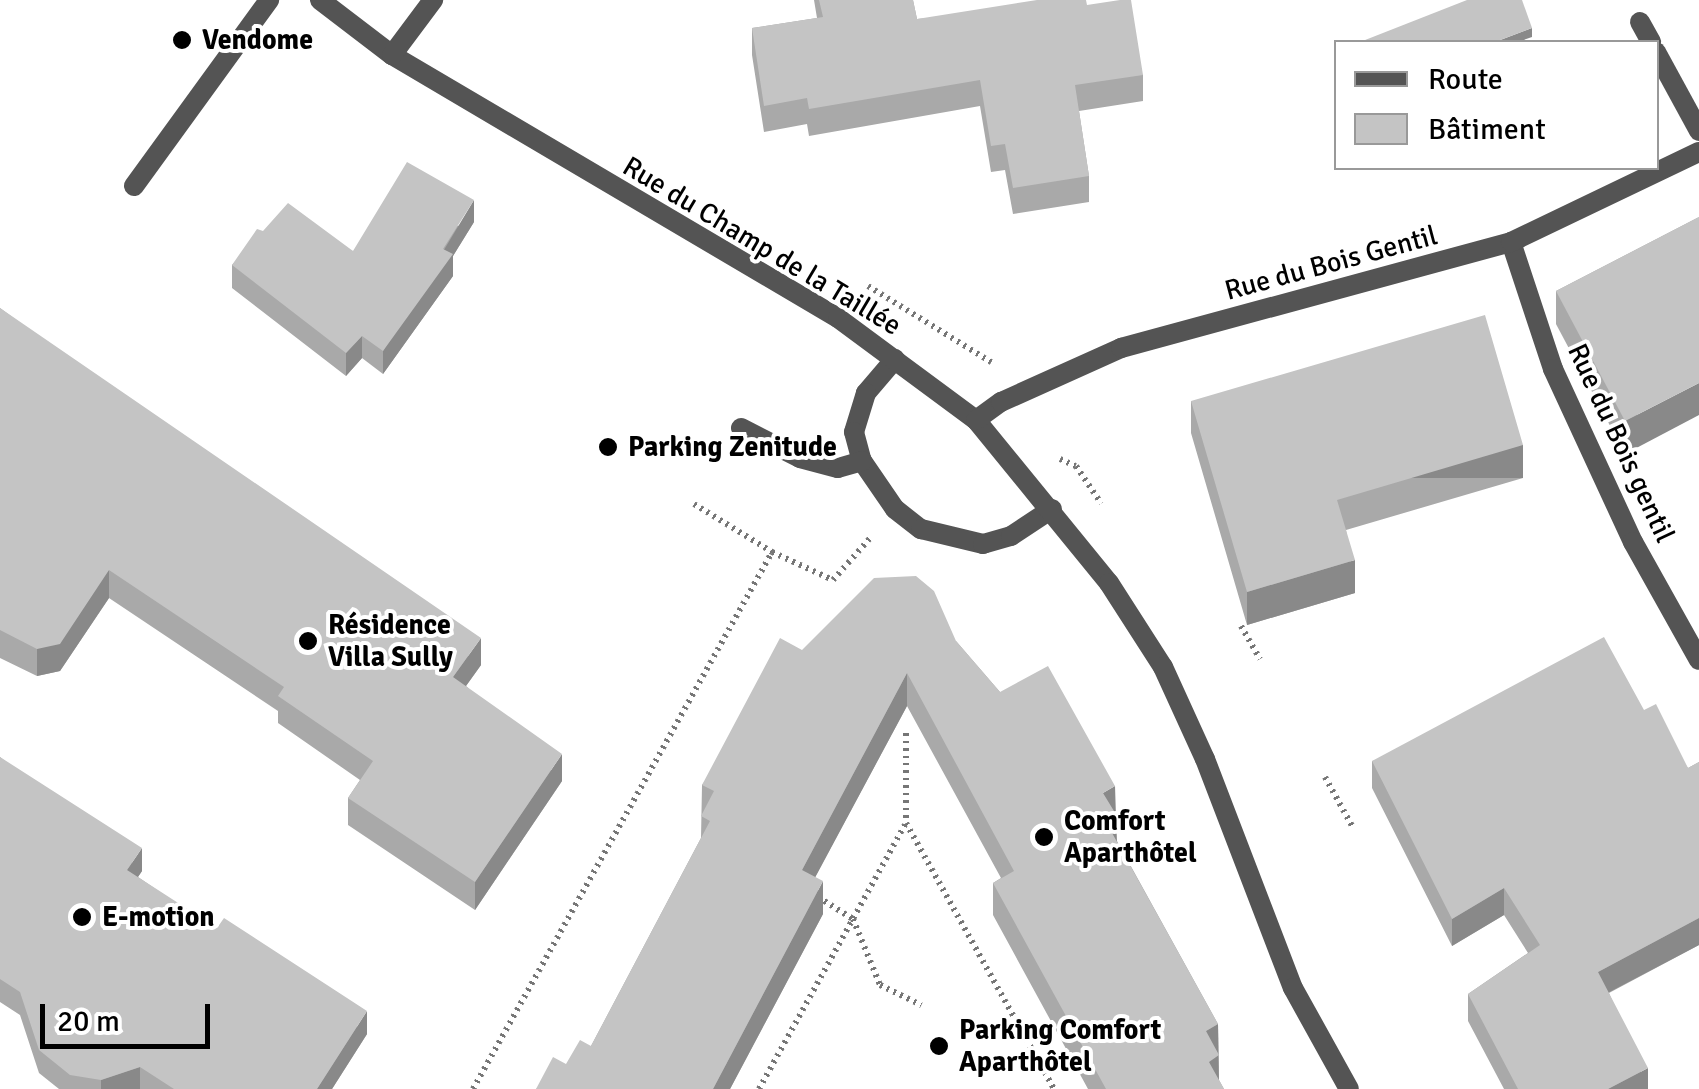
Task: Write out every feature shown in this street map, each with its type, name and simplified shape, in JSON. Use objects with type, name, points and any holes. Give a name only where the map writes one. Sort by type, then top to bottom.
[{"type":"street","points":[[134,186],[270,0]]},
{"type":"street","name":"Rue du Champ de la Taillée","points":[[320,0],[392,55],[838,318],[976,420],[1052,509],[1162,667],[1206,759],[1293,988],[1349,1089]]},
{"type":"street","points":[[392,55],[432,0]]},
{"type":"street","points":[[1640,22],[1650,40]]},
{"type":"street","points":[[1659,58],[1699,131]]},
{"type":"street","name":"Rue du Bois Gentil","points":[[976,420],[1001,402],[1121,348],[1511,242],[1699,152]]},
{"type":"street","name":"Rue du Bois gentil","points":[[1511,242],[1561,386],[1633,542],[1699,660]]},
{"type":"street","points":[[895,358],[866,393],[854,432],[862,461],[894,509],[921,530],[983,544],[1011,536],[1052,509]]},
{"type":"street","points":[[741,428],[819,463],[838,468],[862,461]]},
{"type":"path","points":[[694,504],[772,552],[833,580],[894,509]]},
{"type":"path","points":[[473,1089],[772,552]]},
{"type":"path","points":[[1242,626],[1260,659]]},
{"type":"path","points":[[759,1089],[906,824],[906,733]]},
{"type":"path","points":[[1325,777],[1352,826]]},
{"type":"path","points":[[906,824],[1054,1089]]},
{"type":"path","points":[[812,893],[853,919],[880,984],[921,1005]]},
{"type":"building","points":[[819,0],[913,0],[917,19],[1037,0],[1086,0],[1087,5],[1131,0],[1143,75],[1075,85],[1089,176],[1013,188],[1005,144],[991,146],[980,80],[809,109],[807,98],[764,106],[752,28],[823,17]]},
{"type":"building","points":[[1467,0],[1522,0],[1532,28],[1500,40],[1365,40]]},
{"type":"building","points":[[407,162],[474,200],[443,249],[453,254],[383,351],[362,336],[346,353],[232,265],[257,229],[263,231],[288,203],[353,251]]},
{"type":"building","points":[[1699,217],[1699,383],[1625,421],[1556,291]]},
{"type":"building","name":"Résidence Villa Sully","points":[[0,308],[481,638],[453,677],[562,754],[475,882],[348,798],[373,761],[278,696],[284,687],[109,570],[60,644],[37,649],[0,630]]},
{"type":"building","points":[[1485,315],[1523,445],[1337,500],[1355,560],[1247,592],[1191,401]]},
{"type":"building","name":"Comfort Aparthôtel","points":[[916,576],[934,591],[956,641],[1000,692],[1048,666],[1115,786],[1103,793],[1117,816],[1106,822],[1218,1024],[1206,1031],[1219,1055],[1209,1062],[1224,1089],[1106,1089],[993,883],[1014,871],[907,673],[802,870],[823,881],[713,1089],[536,1089],[553,1057],[566,1064],[580,1040],[591,1046],[710,821],[701,816],[714,791],[702,785],[780,638],[802,650],[874,578]]},
{"type":"building","points":[[1604,637],[1644,710],[1656,704],[1688,768],[1699,762],[1699,918],[1598,972],[1648,1068],[1608,1089],[1518,1089],[1468,994],[1540,945],[1504,888],[1452,919],[1372,761]]},
{"type":"building","name":"E-motion","points":[[0,757],[142,848],[127,870],[217,928],[224,918],[367,1011],[317,1089],[174,1089],[140,1067],[101,1080],[70,1075],[39,1050],[20,992],[0,979]]},
{"type":"place","name":"Vendome","points":[[182,40]]},
{"type":"place","name":"Parking Zenitude","points":[[608,447]]},
{"type":"place","name":"Résidence Villa Sully","points":[[308,641]]},
{"type":"place","name":"Comfort Aparthôtel","points":[[1044,837]]},
{"type":"place","name":"E-motion","points":[[82,917]]},
{"type":"place","name":"Parking Comfort Aparthôtel","points":[[939,1046]]}]
